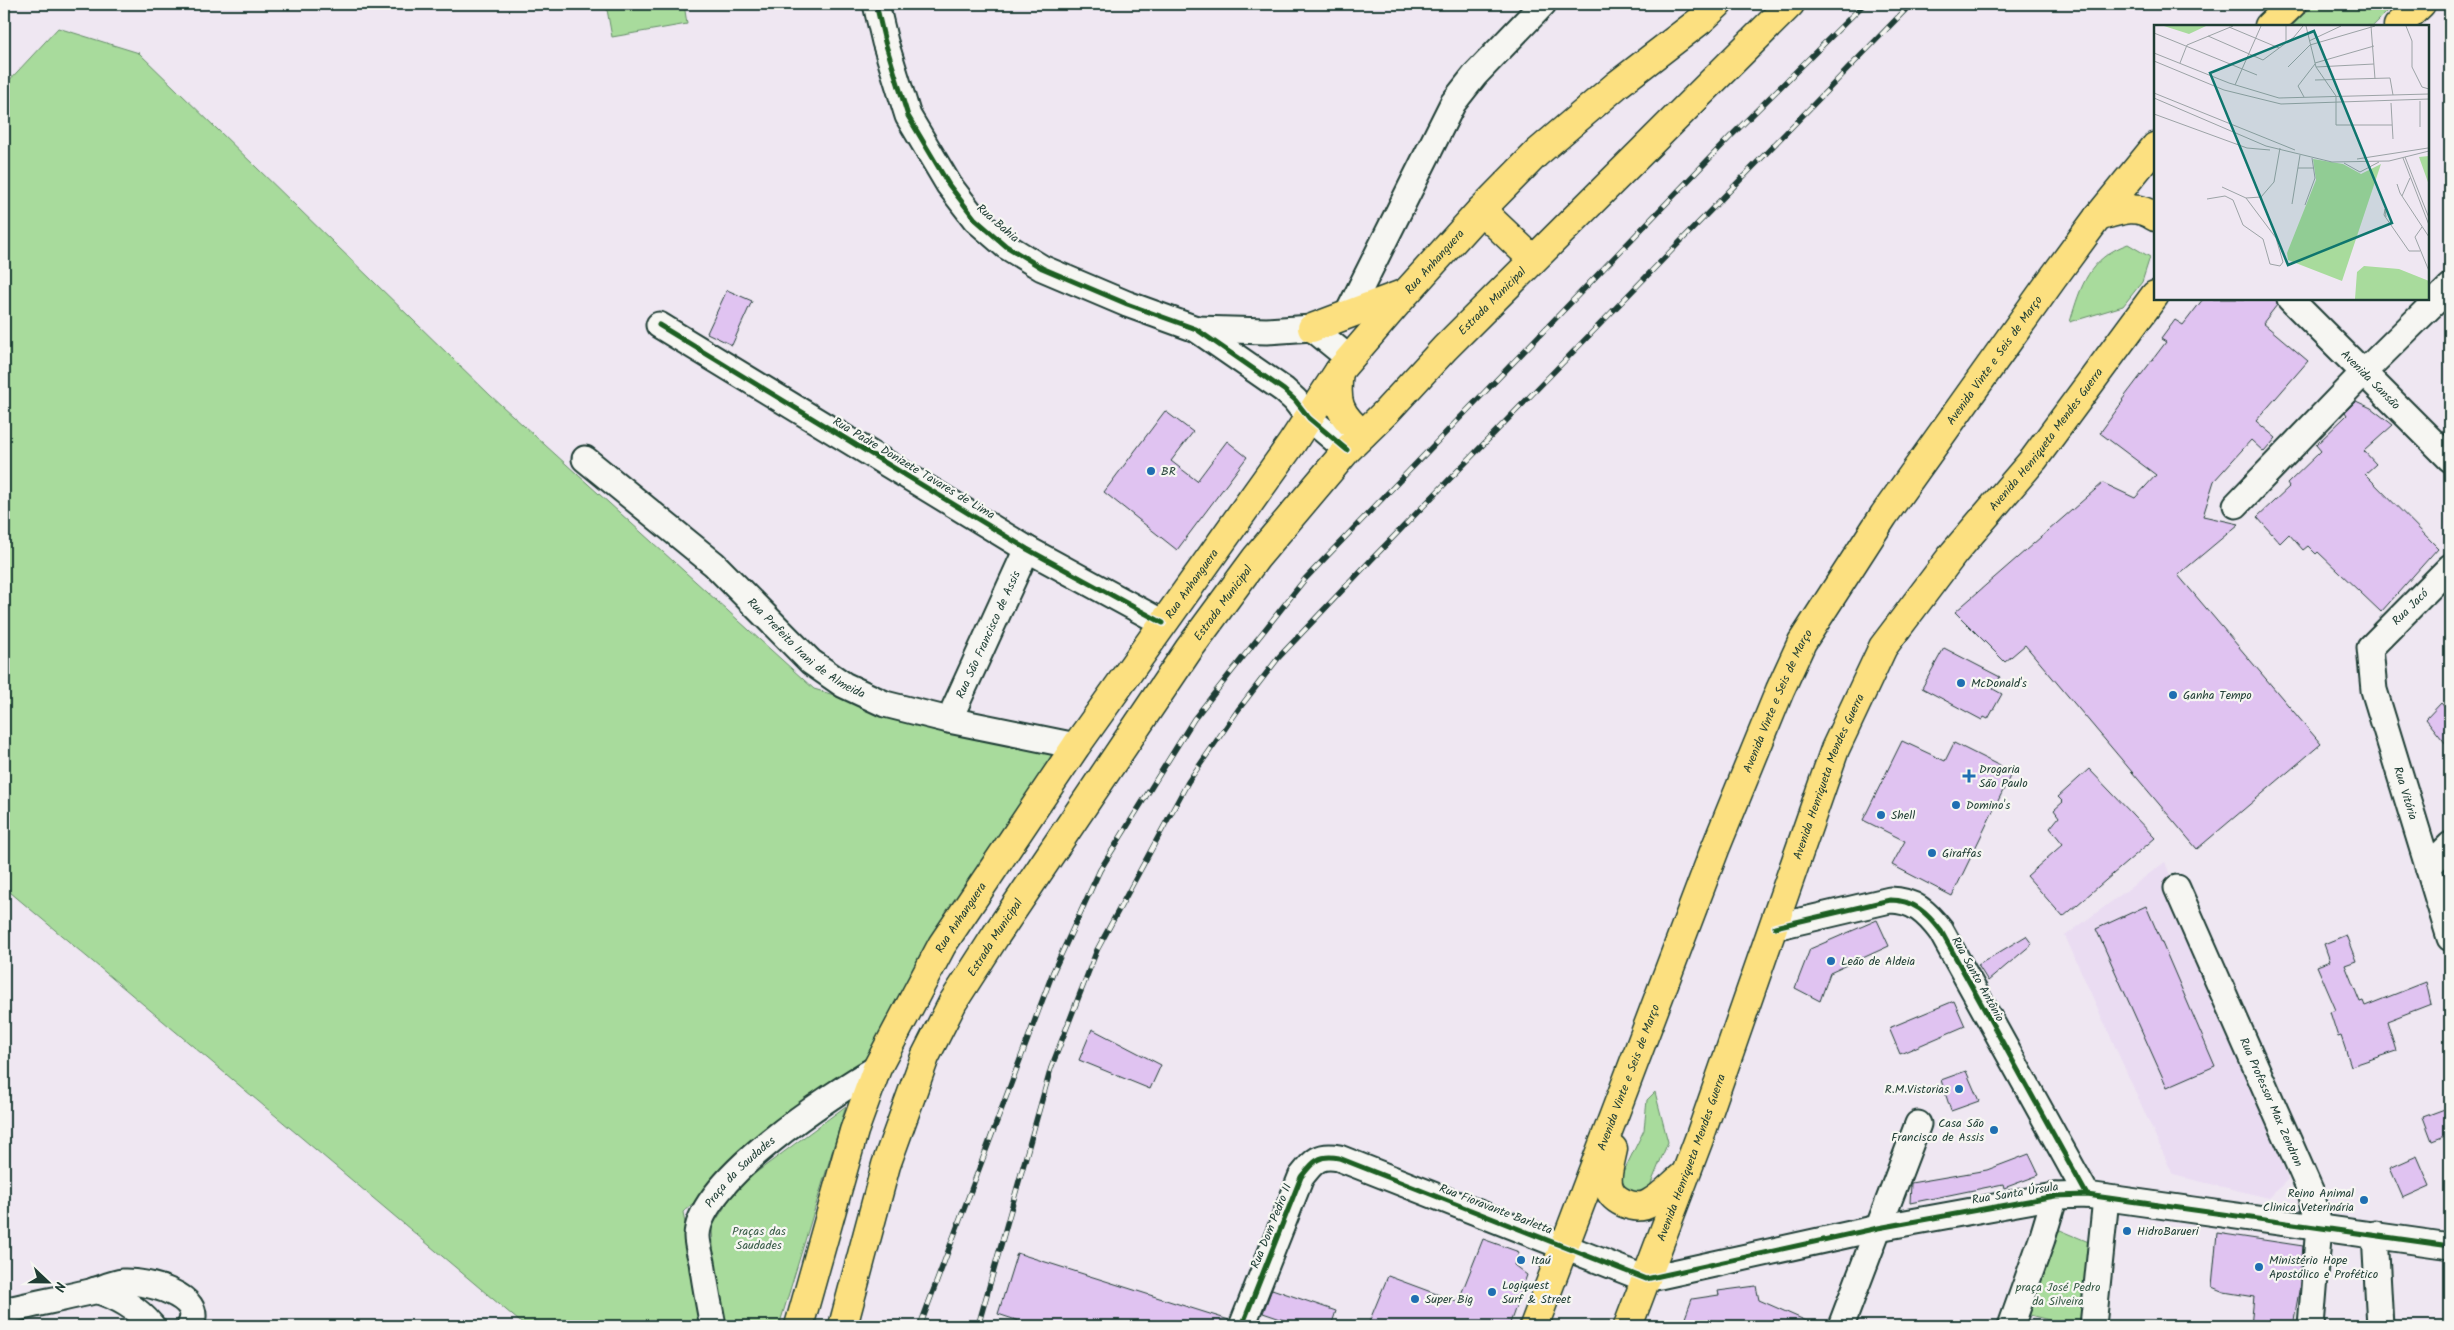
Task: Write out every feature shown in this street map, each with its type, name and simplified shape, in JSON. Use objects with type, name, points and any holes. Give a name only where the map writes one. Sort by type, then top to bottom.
[{"type":"main road","name":"Rua Anhanguera","points":[[799,1326],[854,1131],[876,1068],[942,946],[1076,746],[1309,418],[1344,365],[1406,292],[1537,153],[1618,84],[1701,20],[1718,4]]},
{"type":"main road","name":"Estrada Municipal","points":[[842,1326],[870,1220],[902,1116],[925,1056],[954,1002],[1060,839],[1188,649],[1256,558],[1355,442],[1386,412],[1445,348],[1790,4]]},
{"type":"main road","points":[[2270,25],[2292,4]]},
{"type":"main road","points":[[2399,25],[2421,4]]},
{"type":"main road","points":[[1445,348],[1464,313],[1502,275],[1522,249],[1696,79],[1745,48]]},
{"type":"main road","name":"Avenida Vinte e Seis de Março","points":[[1534,1326],[1716,849],[1780,690],[1802,642],[1884,515],[2098,217],[2154,147]]},
{"type":"main road","points":[[2098,217],[2130,208],[2142,210],[2154,216]]},
{"type":"main road","points":[[1482,210],[1522,249]]},
{"type":"main road","points":[[1312,328],[1406,292]]},
{"type":"main road","name":"Avenida Henriqueta Mendes Guerra","points":[[1628,1326],[1687,1172],[1835,749],[1883,647],[1954,553],[2034,459],[2154,296]]},
{"type":"main road","points":[[1344,365],[1336,393],[1355,442]]},
{"type":"main road","points":[[1619,1103],[1606,1179],[1607,1188],[1612,1195],[1630,1206],[1644,1206],[1657,1198],[1687,1172]]},
{"type":"street","points":[[1348,315],[1453,103],[1474,75],[1543,4]]},
{"type":"street","name":"Rua Bahia","points":[[876,5],[908,116],[949,185],[975,219],[1006,246],[1042,268],[1127,304],[1196,329]]},
{"type":"street","points":[[2236,505],[2363,373],[2450,287]]},
{"type":"street","name":"Avenida Sansão","points":[[2291,300],[2450,459]]},
{"type":"street","name":"Rua Padre Donizete Tavares de Lima","points":[[658,325],[1028,549],[1163,623]]},
{"type":"street","points":[[1196,329],[1267,331],[1312,328],[1344,365]]},
{"type":"street","points":[[1196,329],[1284,390],[1295,400],[1309,418],[1355,442]]},
{"type":"street","name":"Rua Prefeito Irani de Almeida","points":[[585,459],[714,564],[811,662],[844,685],[885,704],[949,720],[1076,746]]},
{"type":"street","name":"Rua São Francisco de Assis","points":[[949,720],[1028,549]]},
{"type":"street","name":"Rua Jacó","points":[[2370,648],[2450,567]]},
{"type":"street","name":"Rua Vitória","points":[[2370,648],[2374,690],[2450,938]]},
{"type":"street","points":[[2428,867],[2450,844]]},
{"type":"street","name":"Rua Professor Max Zendron","points":[[2177,888],[2311,1192],[2319,1226],[2311,1326]]},
{"type":"street","name":"Rua Santo Antônio","points":[[1774,927],[1890,900],[1902,900],[1928,914],[1941,931],[2097,1196]]},
{"type":"street","name":"Praça da Saudades","points":[[713,1326],[697,1236],[703,1214],[714,1196],[748,1160],[826,1099],[876,1068]]},
{"type":"street","points":[[1841,1326],[1918,1124]]},
{"type":"street","name":"Rua Dom Pedro II","points":[[1242,1326],[1301,1177],[1313,1162],[1326,1156],[1339,1158]]},
{"type":"street","name":"Rua Fioravante Barletta","points":[[1339,1158],[1646,1279]]},
{"type":"street","points":[[2011,1326],[2055,1196]]},
{"type":"street","name":"Rua Santa Úrsula","points":[[1646,1279],[1878,1228],[2055,1196],[2097,1196],[2376,1234],[2450,1246]]},
{"type":"street","points":[[2093,1326],[2097,1196]]},
{"type":"street","points":[[2376,1234],[2380,1326]]},
{"type":"street","points":[[4,1311],[123,1282],[145,1285],[180,1296],[191,1304],[194,1314],[190,1326]]},
{"type":"street","points":[[95,1290],[114,1296],[128,1304],[152,1326]]},
{"type":"shaded area","points":[[2165,862],[2288,1179],[2269,1198],[2173,1175],[2065,936]]},
{"type":"green space","points":[[606,4],[684,4],[687,24],[612,37]]},
{"type":"green space","points":[[2314,4],[2395,4],[2374,25],[2293,25]]},
{"type":"green space","points":[[58,28],[139,53],[491,396],[814,689],[957,732],[1060,751],[868,1059],[816,1094],[683,1212],[702,1326],[525,1326],[4,887],[4,86]]},
{"type":"green space","points":[[2128,244],[2150,257],[2142,282],[2123,306],[2070,322],[2078,296],[2088,274],[2104,257]]},
{"type":"green space","points":[[1655,1092],[1668,1142],[1643,1203],[1621,1197],[1620,1179],[1644,1130],[1647,1100]]},
{"type":"green space","name":"Praças das Saudades","points":[[846,1106],[779,1326],[726,1326],[714,1264],[712,1227],[738,1186]]},
{"type":"green space","name":"praça José Pedro da Silveira","points":[[2053,1227],[2091,1243],[2082,1326],[2072,1326],[2022,1313]]},
{"type":"building","points":[[727,290],[752,301],[732,345],[707,333]]},
{"type":"building","points":[[2202,300],[2276,300],[2277,305],[2263,323],[2308,361],[2256,421],[2276,438],[2264,452],[2251,440],[2214,481],[2203,516],[2239,524],[2178,575],[2321,744],[2197,849],[2025,645],[2005,662],[1955,612],[2103,483],[2135,498],[2156,475],[2100,433],[2122,400],[2166,342],[2161,339],[2175,320],[2183,325]]},
{"type":"building","points":[[2356,401],[2371,408],[2393,425],[2364,451],[2376,464],[2365,474],[2438,548],[2381,612],[2318,552],[2316,554],[2308,546],[2303,550],[2289,534],[2280,543],[2257,517],[2289,487],[2287,484],[2321,451],[2316,445],[2347,415],[2345,412]]},
{"type":"building","name":"BR","points":[[1165,411],[1193,432],[1171,461],[1197,481],[1227,441],[1247,457],[1177,550],[1104,492]]},
{"type":"building","name":"McDonald's","points":[[1944,648],[2000,677],[1993,689],[2002,694],[1988,719],[1984,717],[1982,720],[1922,688]]},
{"type":"building","points":[[2441,703],[2450,713],[2450,749],[2426,719]]},
{"type":"building","points":[[1902,741],[1945,761],[1954,743],[2012,772],[1952,896],[1892,865],[1905,841],[1863,820]]},
{"type":"building","points":[[2089,769],[2155,838],[2063,917],[2027,876],[2063,844],[2050,828],[2059,817],[2054,810],[2063,802],[2058,797]]},
{"type":"building","points":[[2146,906],[2215,1066],[2167,1087],[2096,929]]},
{"type":"building","name":"Leão de Aldeia","points":[[1877,920],[1889,946],[1830,973],[1820,1001],[1795,988],[1810,949]]},
{"type":"building","points":[[2346,935],[2356,961],[2345,965],[2360,1002],[2363,1001],[2365,1006],[2426,982],[2431,1004],[2387,1021],[2396,1051],[2351,1066],[2341,1036],[2338,1037],[2330,1012],[2336,1010],[2317,966],[2330,961],[2324,944]]},
{"type":"building","points":[[2026,936],[2032,944],[1988,981],[1978,965]]},
{"type":"building","points":[[1954,1001],[1965,1026],[1900,1054],[1889,1028]]},
{"type":"building","points":[[1092,1029],[1161,1065],[1150,1089],[1079,1060]]},
{"type":"building","name":"R.M.Vistorias","points":[[1966,1071],[1979,1101],[1951,1111],[1941,1080]]},
{"type":"building","points":[[2450,1107],[2450,1134],[2432,1141],[2423,1117]]},
{"type":"building","points":[[2029,1154],[2039,1175],[2004,1188],[2003,1184],[1910,1203],[1911,1183],[1987,1170]]},
{"type":"building","points":[[2417,1156],[2430,1186],[2403,1198],[2390,1168]]},
{"type":"building","name":"Ministério Hope Apostólico e Profético","points":[[2217,1233],[2303,1246],[2299,1291],[2293,1326],[2251,1326],[2254,1297],[2224,1292],[2212,1287]]},
{"type":"building","points":[[1483,1239],[1519,1252],[1514,1265],[1527,1275],[1509,1326],[1380,1326],[1369,1322],[1388,1276],[1458,1302]]},
{"type":"building","points":[[1017,1253],[1229,1320],[1228,1326],[1034,1326],[998,1314]]},
{"type":"building","points":[[1756,1286],[1759,1300],[1818,1326],[1682,1326],[1692,1299],[1719,1295],[1718,1291]]},
{"type":"building","points":[[1272,1289],[1336,1311],[1331,1326],[1301,1326],[1263,1313]]},
{"type":"railway","points":[[920,1326],[1053,972],[1100,870],[1194,719],[1305,579],[1731,136],[1864,4]]},
{"type":"railway","points":[[978,1326],[1051,1068],[1097,950],[1188,782],[1238,710],[1279,657],[1371,560],[1911,4]]},
{"type":"cycle path","points":[[876,4],[885,42],[908,116],[949,185],[975,219],[1006,246],[1042,268],[1127,304],[1196,329],[1284,390],[1295,400],[1309,418],[1347,450]]},
{"type":"cycle path","points":[[659,325],[1027,549],[1163,623]]},
{"type":"cycle path","points":[[1775,927],[1890,900],[1906,902],[1925,913],[1941,931],[2087,1195]]},
{"type":"cycle path","points":[[1242,1326],[1301,1177],[1313,1163],[1326,1157],[1339,1158],[1646,1279],[1878,1228],[2055,1196],[2087,1195],[2450,1246]]},
{"type":"place","name":"BR","points":[[1151,471]]},
{"type":"place","name":"McDonald's","points":[[1961,683]]},
{"type":"place","name":"Ganha Tempo","points":[[2173,695]]},
{"type":"place","name":"Drogaria São Paulo","points":[[1969,776]]},
{"type":"place","name":"Domino's","points":[[1956,805]]},
{"type":"place","name":"Shell","points":[[1881,815]]},
{"type":"place","name":"Giraffas","points":[[1932,853]]},
{"type":"place","name":"Leão de Aldeia","points":[[1831,961]]},
{"type":"place","name":"R.M.Vistorias","points":[[1959,1089]]},
{"type":"place","name":"Casa São Francisco de Assis","points":[[1994,1130]]},
{"type":"place","name":"Reino Animal Clinica Veterinária","points":[[2364,1200]]},
{"type":"place","name":"HidroBarueri","points":[[2127,1231]]},
{"type":"place","name":"Itaú","points":[[1521,1260]]},
{"type":"place","name":"Ministério Hope Apostólico e Profético","points":[[2259,1267]]},
{"type":"place","name":"Logiquest Surf & Street","points":[[1492,1292]]},
{"type":"place","name":"Super Big","points":[[1415,1299]]}]
